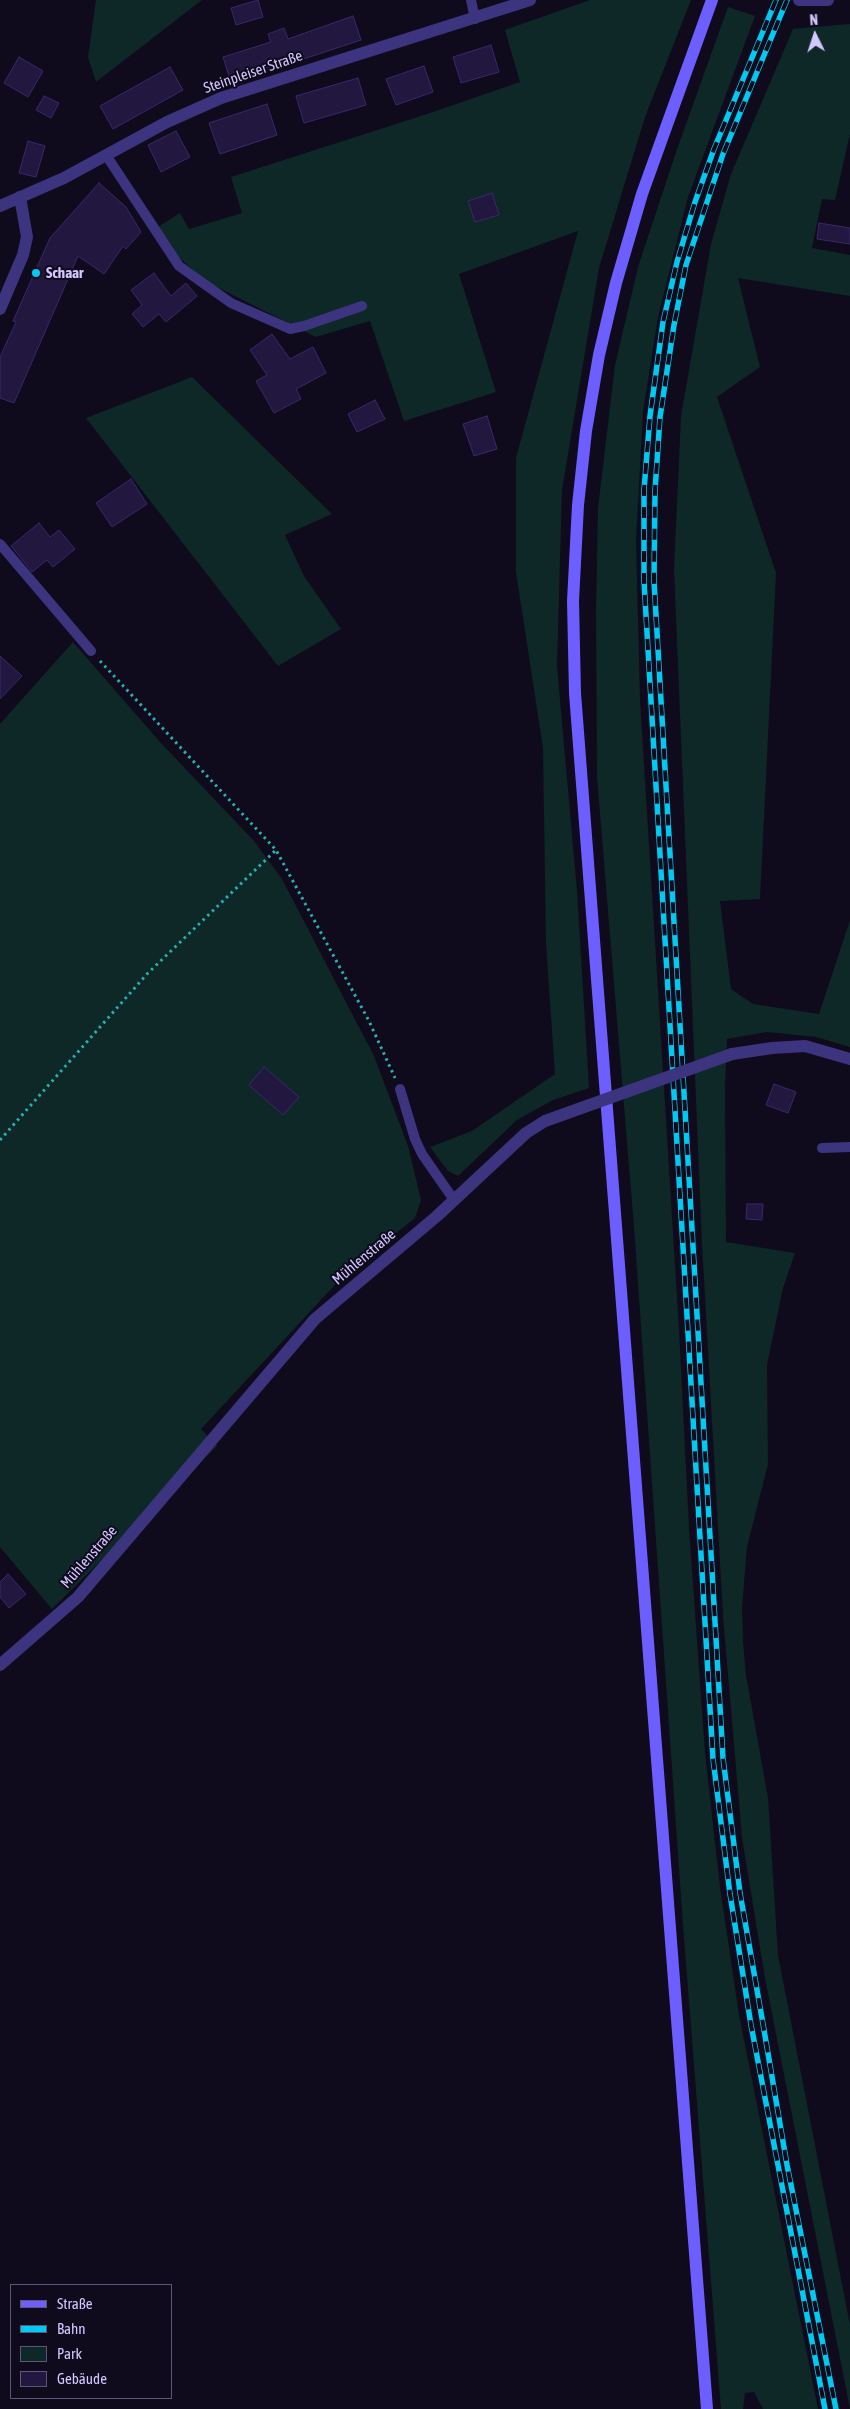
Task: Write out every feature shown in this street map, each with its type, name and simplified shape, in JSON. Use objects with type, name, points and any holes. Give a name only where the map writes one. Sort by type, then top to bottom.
[{"type":"main road","points":[[708,2409],[575,693],[573,601],[578,505],[586,430],[616,283],[642,194],[712,0]]},
{"type":"street","name":"Steinpleiser Straße","points":[[0,206],[64,178],[167,122],[221,98],[530,0]]},
{"type":"street","points":[[799,0],[828,0]]},
{"type":"street","points":[[0,309],[23,255],[27,236],[20,197]]},
{"type":"street","name":"Mühlenstraße","points":[[0,1665],[78,1597],[316,1319],[454,1200],[526,1133],[546,1121],[732,1054],[772,1048],[806,1046],[850,1059]]},
{"type":"lane","points":[[470,0],[475,19]]},
{"type":"lane","points":[[106,155],[179,266],[231,303],[290,329],[362,306]]},
{"type":"lane","points":[[0,544],[91,651]]},
{"type":"lane","points":[[400,1089],[415,1139],[422,1154],[454,1200]]},
{"type":"lane","points":[[822,1148],[850,1147]]},
{"type":"path","points":[[91,651],[276,850],[369,1021],[400,1089]]},
{"type":"path","points":[[0,1140],[147,974],[276,850]]},
{"type":"green space","points":[[96,0],[202,0],[96,82],[88,57]]},
{"type":"green space","points":[[590,0],[691,0],[645,117],[599,268],[562,490],[557,666],[577,891],[589,1088],[553,1100],[517,1120],[458,1176],[448,1171],[430,1147],[472,1131],[555,1074],[546,944],[543,748],[516,572],[516,458],[578,231],[459,274],[496,392],[404,421],[370,321],[316,337],[205,281],[174,253],[158,227],[180,213],[189,229],[242,213],[231,177],[520,82],[505,30]]},
{"type":"green space","points":[[728,7],[755,16],[688,197],[658,317],[643,412],[636,540],[640,700],[679,1329],[689,1528],[705,1753],[720,1887],[739,2015],[818,2409],[763,2409],[754,2392],[745,2393],[743,2409],[721,2409],[683,1925],[634,1227],[597,777],[596,611],[598,508],[615,365],[638,267],[676,152]]},
{"type":"green space","points":[[850,24],[850,134],[835,200],[822,199],[812,248],[850,255],[850,296],[738,278],[760,367],[717,397],[776,573],[760,899],[720,901],[731,989],[753,1004],[819,1014],[850,920],[850,1047],[816,1037],[767,1032],[727,1039],[725,1089],[726,1242],[795,1253],[783,1288],[767,1365],[768,1464],[747,1547],[742,1607],[743,1642],[746,1675],[768,1798],[778,1955],[850,2325],[850,2409],[765,1978],[742,1838],[723,1616],[702,1244],[674,569],[681,416],[711,244],[731,174],[793,29]]},
{"type":"green space","points":[[192,377],[332,514],[285,535],[304,576],[341,629],[278,666],[86,418]]},
{"type":"green space","points":[[73,642],[160,742],[254,841],[282,879],[374,1056],[408,1146],[421,1200],[415,1218],[346,1273],[201,1429],[217,1446],[52,1609],[0,1547],[0,724]]},
{"type":"building","points":[[258,0],[263,17],[236,25],[231,8]]},
{"type":"building","points":[[353,16],[361,40],[231,83],[223,57],[271,42],[268,34],[284,28],[288,39]]},
{"type":"building","points":[[491,45],[499,72],[461,83],[453,57]]},
{"type":"building","points":[[19,57],[43,71],[28,97],[4,83]]},
{"type":"building","points":[[424,66],[433,92],[396,105],[386,79]]},
{"type":"building","points":[[170,67],[183,90],[113,129],[100,106]]},
{"type":"building","points":[[358,78],[366,105],[304,123],[296,96]]},
{"type":"building","points":[[44,96],[59,103],[51,118],[36,110]]},
{"type":"building","points":[[267,104],[277,135],[220,154],[209,123]]},
{"type":"building","points":[[176,131],[190,157],[161,172],[148,145]]},
{"type":"building","points":[[28,141],[45,146],[36,177],[19,173]]},
{"type":"building","points":[[99,183],[126,207],[141,232],[126,249],[123,246],[104,274],[78,256],[14,403],[0,398],[0,357],[16,322],[13,321],[50,238]]},
{"type":"building","points":[[492,193],[499,215],[475,222],[468,201]]},
{"type":"building","points":[[819,223],[850,228],[850,244],[817,239]]},
{"type":"building","points":[[154,273],[171,296],[186,283],[197,296],[166,322],[159,314],[143,327],[132,314],[142,305],[131,290]]},
{"type":"building","points":[[272,334],[290,359],[313,347],[326,373],[296,389],[301,399],[274,413],[256,381],[267,375],[250,350]]},
{"type":"building","points":[[375,400],[385,419],[357,432],[348,414]]},
{"type":"building","points":[[487,416],[497,449],[474,456],[463,424]]},
{"type":"building","points":[[131,479],[147,504],[112,527],[96,503]]},
{"type":"building","points":[[39,523],[50,537],[59,530],[75,549],[53,567],[47,560],[32,572],[11,546]]},
{"type":"building","points":[[0,656],[22,676],[0,699]]},
{"type":"building","points":[[264,1067],[299,1097],[283,1115],[249,1085]]},
{"type":"building","points":[[774,1084],[796,1092],[788,1113],[766,1105]]},
{"type":"building","points":[[747,1204],[763,1204],[762,1220],[746,1219]]},
{"type":"building","points":[[8,1574],[26,1594],[9,1608],[0,1597],[0,1582]]},
{"type":"railway","points":[[776,0],[714,149],[695,202],[677,262],[663,322],[650,416],[644,490],[644,581],[713,1759],[730,1894],[751,2025],[825,2409]]},
{"type":"railway","points":[[787,0],[723,154],[686,265],[674,325],[660,417],[655,491],[654,581],[723,1758],[740,1893],[787,2165],[836,2409]]},
{"type":"place","name":"Schaar","points":[[36,273]]}]
